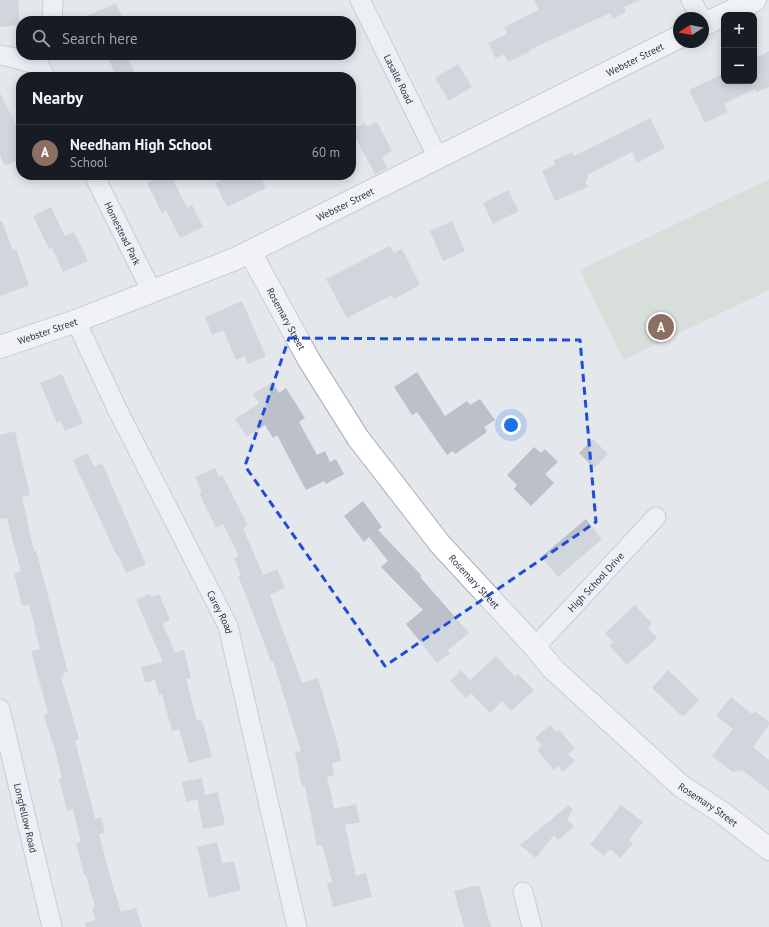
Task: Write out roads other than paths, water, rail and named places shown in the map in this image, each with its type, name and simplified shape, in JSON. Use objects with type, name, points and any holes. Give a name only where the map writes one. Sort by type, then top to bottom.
[{"type":"street","points":[[52,16],[53,0]]},
{"type":"street","name":"Lasalle Road","points":[[360,0],[438,158]]},
{"type":"street","points":[[691,0],[697,12]]},
{"type":"street","points":[[709,20],[755,0]]},
{"type":"street","name":"Webster Street","points":[[0,347],[76,321],[221,265],[250,252],[673,40]]},
{"type":"street","points":[[0,55],[16,58]]},
{"type":"street","points":[[22,60],[43,66]]},
{"type":"street","name":"Homestead Park","points":[[96,180],[152,292]]},
{"type":"street","name":"Rosemary Street","points":[[250,252],[309,360],[358,438],[440,544],[535,647],[553,669],[681,786],[722,812],[769,849]]},
{"type":"street","name":"Carey Road","points":[[76,321],[118,411],[228,626],[297,927]]},
{"type":"street","name":"High School Drive","points":[[535,647],[656,517]]},
{"type":"street","name":"Longfellow Road","points":[[0,708],[52,927]]},
{"type":"street","points":[[523,892],[532,927]]},
{"type":"place","name":"Needham High School","points":[[661,327]]}]
